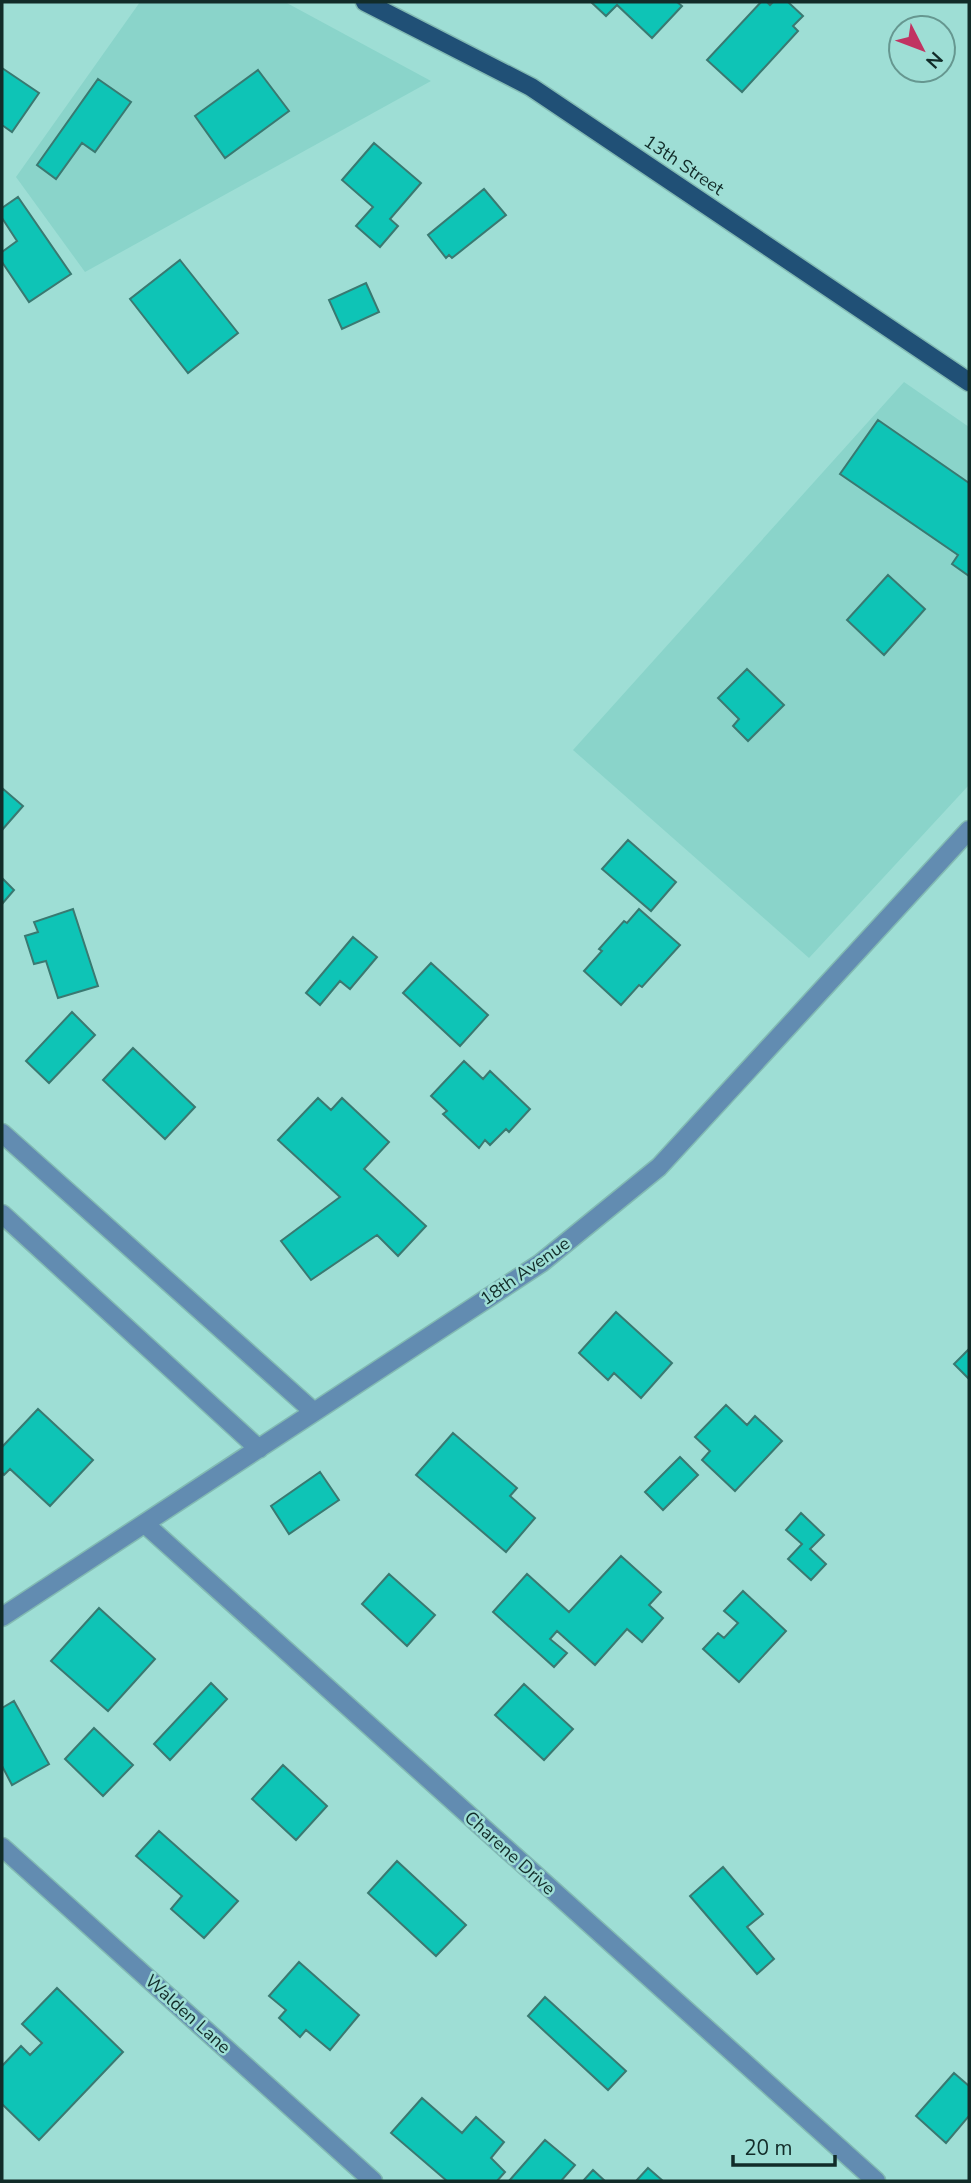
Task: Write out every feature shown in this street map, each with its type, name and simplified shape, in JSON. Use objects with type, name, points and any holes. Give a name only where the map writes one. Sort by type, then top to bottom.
[{"type":"main road","name":"13th Street","points":[[365,2],[531,88],[969,382]]},
{"type":"street","name":"18th Avenue","points":[[2,1617],[541,1263],[659,1167],[969,830]]},
{"type":"street","points":[[2,1133],[314,1412]]},
{"type":"street","points":[[2,1214],[259,1449]]},
{"type":"street","name":"Charene Drive","points":[[145,1524],[876,2181]]},
{"type":"street","name":"Walden Lane","points":[[2,1847],[373,2181]]},
{"type":"shaded area","points":[[140,2],[285,2],[431,81],[85,272],[16,177]]},
{"type":"shaded area","points":[[904,382],[969,427],[969,785],[809,958],[573,750]]},
{"type":"building","points":[[591,2],[677,2],[682,6],[652,38],[617,5],[606,16]]},
{"type":"building","points":[[761,2],[770,5],[773,2],[788,2],[803,16],[793,26],[798,31],[742,92],[707,60]]},
{"type":"building","points":[[2,68],[39,93],[12,132],[2,125]]},
{"type":"building","points":[[258,70],[289,111],[225,158],[195,116]]},
{"type":"building","points":[[98,79],[131,102],[95,152],[82,143],[56,179],[37,165]]},
{"type":"building","points":[[374,143],[421,183],[390,219],[398,226],[380,247],[356,226],[373,207],[342,180]]},
{"type":"building","points":[[484,189],[506,215],[452,258],[449,255],[446,258],[428,235]]},
{"type":"building","points":[[18,197],[71,274],[29,302],[2,262],[2,252],[17,241],[2,218],[2,208]]},
{"type":"building","points":[[180,260],[238,333],[188,373],[130,299]]},
{"type":"building","points":[[366,283],[379,312],[342,329],[329,300]]},
{"type":"building","points":[[878,420],[969,483],[969,576],[952,564],[958,555],[840,474]]},
{"type":"building","points":[[888,575],[925,609],[884,655],[847,620]]},
{"type":"building","points":[[747,669],[784,705],[748,741],[733,726],[739,719],[718,698]]},
{"type":"building","points":[[2,788],[23,806],[2,830]]},
{"type":"building","points":[[628,840],[676,882],[651,911],[602,869]]},
{"type":"building","points":[[2,878],[14,890],[2,904]]},
{"type":"building","points":[[73,909],[98,986],[58,998],[46,961],[34,964],[25,936],[38,932],[34,922]]},
{"type":"building","points":[[639,909],[680,945],[642,987],[639,985],[621,1005],[584,971],[602,951],[599,949],[624,921],[627,923]]},
{"type":"building","points":[[353,937],[377,957],[350,989],[340,981],[320,1005],[306,993]]},
{"type":"building","points":[[431,963],[488,1015],[460,1046],[403,993]]},
{"type":"building","points":[[72,1012],[95,1035],[49,1083],[26,1061]]},
{"type":"building","points":[[133,1048],[195,1107],[165,1139],[103,1080]]},
{"type":"building","points":[[464,1061],[483,1079],[490,1071],[530,1109],[509,1132],[506,1129],[490,1145],[485,1140],[479,1148],[443,1114],[447,1111],[431,1096]]},
{"type":"building","points":[[318,1098],[331,1110],[342,1098],[389,1142],[364,1169],[426,1226],[398,1256],[377,1235],[311,1280],[281,1241],[340,1197],[278,1140]]},
{"type":"building","points":[[616,1312],[672,1363],[641,1398],[614,1373],[608,1380],[579,1353]]},
{"type":"building","points":[[969,1349],[969,1379],[954,1364]]},
{"type":"building","points":[[726,1405],[747,1425],[755,1416],[782,1441],[735,1491],[702,1460],[710,1451],[695,1437]]},
{"type":"building","points":[[38,1409],[93,1460],[50,1506],[10,1469],[4,1475],[2,1472],[2,1447]]},
{"type":"building","points":[[453,1433],[517,1488],[510,1496],[535,1518],[506,1552],[416,1475]]},
{"type":"building","points":[[680,1457],[698,1475],[663,1510],[645,1492]]},
{"type":"building","points":[[320,1472],[339,1500],[289,1534],[271,1506]]},
{"type":"building","points":[[801,1513],[824,1535],[810,1549],[826,1564],[811,1580],[788,1559],[802,1544],[786,1530]]},
{"type":"building","points":[[621,1556],[661,1592],[649,1605],[663,1618],[642,1642],[627,1629],[595,1665],[557,1631],[550,1639],[567,1653],[554,1667],[493,1612],[527,1574],[569,1612]]},
{"type":"building","points":[[389,1574],[435,1615],[407,1646],[362,1604]]},
{"type":"building","points":[[743,1591],[786,1631],[739,1682],[703,1649],[718,1633],[724,1638],[738,1623],[724,1611]]},
{"type":"building","points":[[99,1608],[155,1659],[108,1711],[51,1661]]},
{"type":"building","points":[[211,1683],[227,1699],[170,1760],[154,1744]]},
{"type":"building","points":[[524,1684],[573,1729],[544,1760],[495,1715]]},
{"type":"building","points":[[14,1701],[49,1764],[12,1785],[2,1766],[2,1708]]},
{"type":"building","points":[[94,1728],[133,1765],[103,1796],[65,1759]]},
{"type":"building","points":[[283,1765],[327,1806],[296,1840],[252,1799]]},
{"type":"building","points":[[159,1831],[238,1901],[204,1938],[171,1909],[182,1896],[136,1856]]},
{"type":"building","points":[[397,1861],[466,1925],[436,1956],[368,1893]]},
{"type":"building","points":[[723,1867],[763,1914],[747,1927],[774,1959],[757,1974],[690,1896]]},
{"type":"building","points":[[299,1962],[359,2015],[330,2050],[306,2030],[300,2037],[279,2018],[286,2010],[269,1996]]},
{"type":"building","points":[[57,1988],[123,2052],[39,2140],[2,2104],[2,2066],[21,2046],[30,2055],[42,2043],[22,2024]]},
{"type":"building","points":[[545,1997],[626,2071],[608,2090],[528,2016]]},
{"type":"building","points":[[954,2073],[969,2086],[969,2116],[946,2143],[916,2116]]},
{"type":"building","points":[[422,2098],[462,2133],[476,2117],[504,2142],[491,2158],[505,2172],[497,2181],[447,2181],[391,2133]]},
{"type":"building","points":[[545,2140],[575,2165],[561,2181],[509,2181]]},
{"type":"building","points":[[648,2168],[663,2181],[636,2181]]},
{"type":"building","points":[[593,2170],[605,2181],[583,2181]]}]
